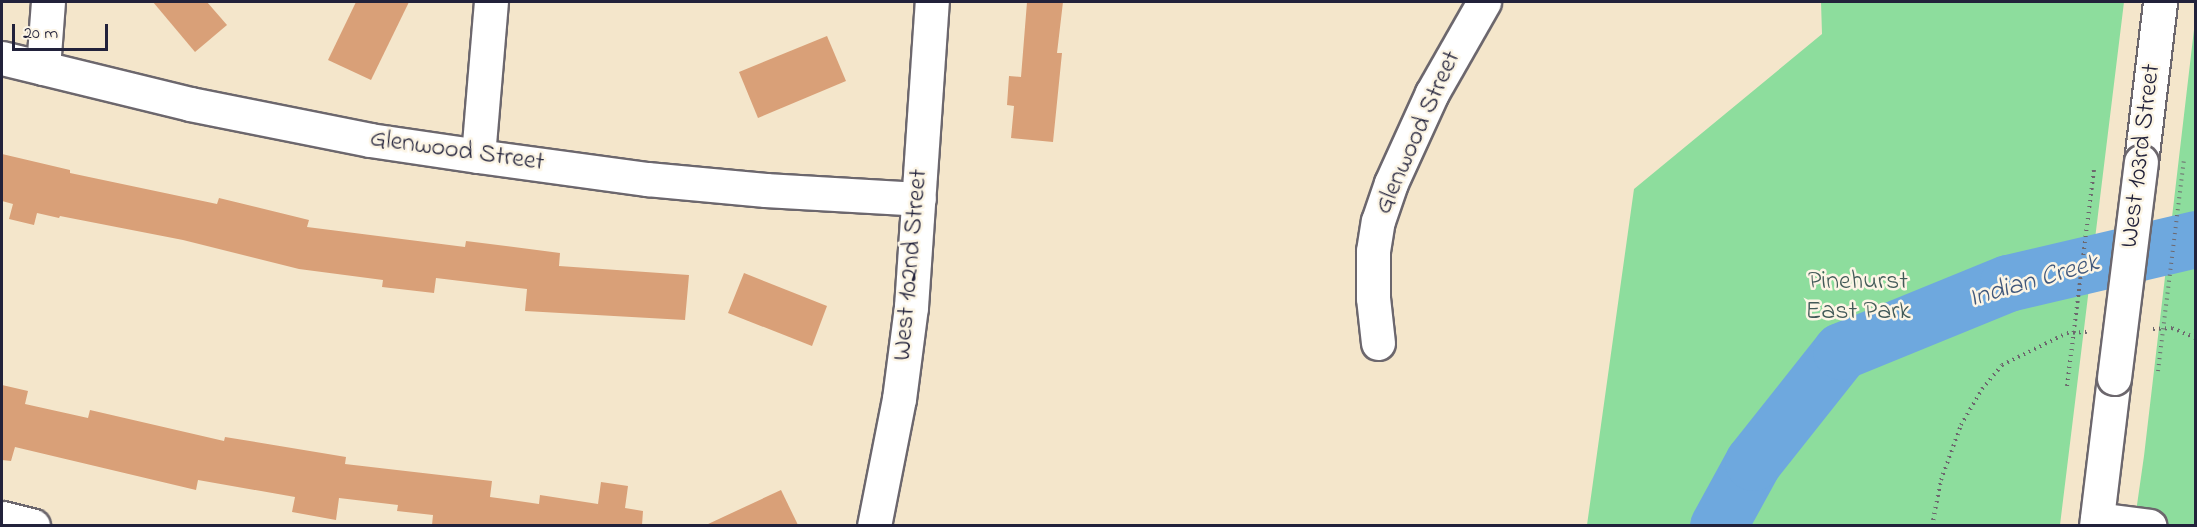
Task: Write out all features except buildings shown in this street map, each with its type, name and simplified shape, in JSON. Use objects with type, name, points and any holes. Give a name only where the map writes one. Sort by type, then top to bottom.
[{"type":"street","points":[[43,68],[48,2]]},
{"type":"street","points":[[478,156],[491,2]]},
{"type":"street","name":"West 102nd Street","points":[[874,525],[899,399],[910,307],[932,2]]},
{"type":"street","name":"Glenwood Street","points":[[1378,342],[1373,298],[1373,251],[1378,221],[1391,183],[1432,93],[1484,2]]},
{"type":"street","name":"West 103rd Street","points":[[2096,522],[2160,2]]},
{"type":"street","name":"Glenwood Street","points":[[2,58],[190,104],[370,140],[478,156],[742,188],[919,199]]},
{"type":"street","points":[[2,518],[33,525]]},
{"type":"street","points":[[2096,522],[2150,525]]},
{"type":"path","points":[[2158,371],[2184,160]]},
{"type":"path","points":[[2067,387],[2094,168]]},
{"type":"path","points":[[2149,329],[2172,328],[2196,338]]},
{"type":"path","points":[[1932,525],[1941,480],[1961,425],[1982,389],[2002,365],[2067,333],[2091,332]]},
{"type":"green space","name":"Pinehurst East Park","points":[[1821,2],[2124,2],[2060,525],[1587,525],[1634,189],[1822,34]]},
{"type":"green space","points":[[2195,21],[2195,525],[2134,526],[2144,456]]},
{"type":"waterway","name":"Indian Creek","points":[[1718,526],[1753,462],[1841,351],[2008,283],[2196,239]]}]
